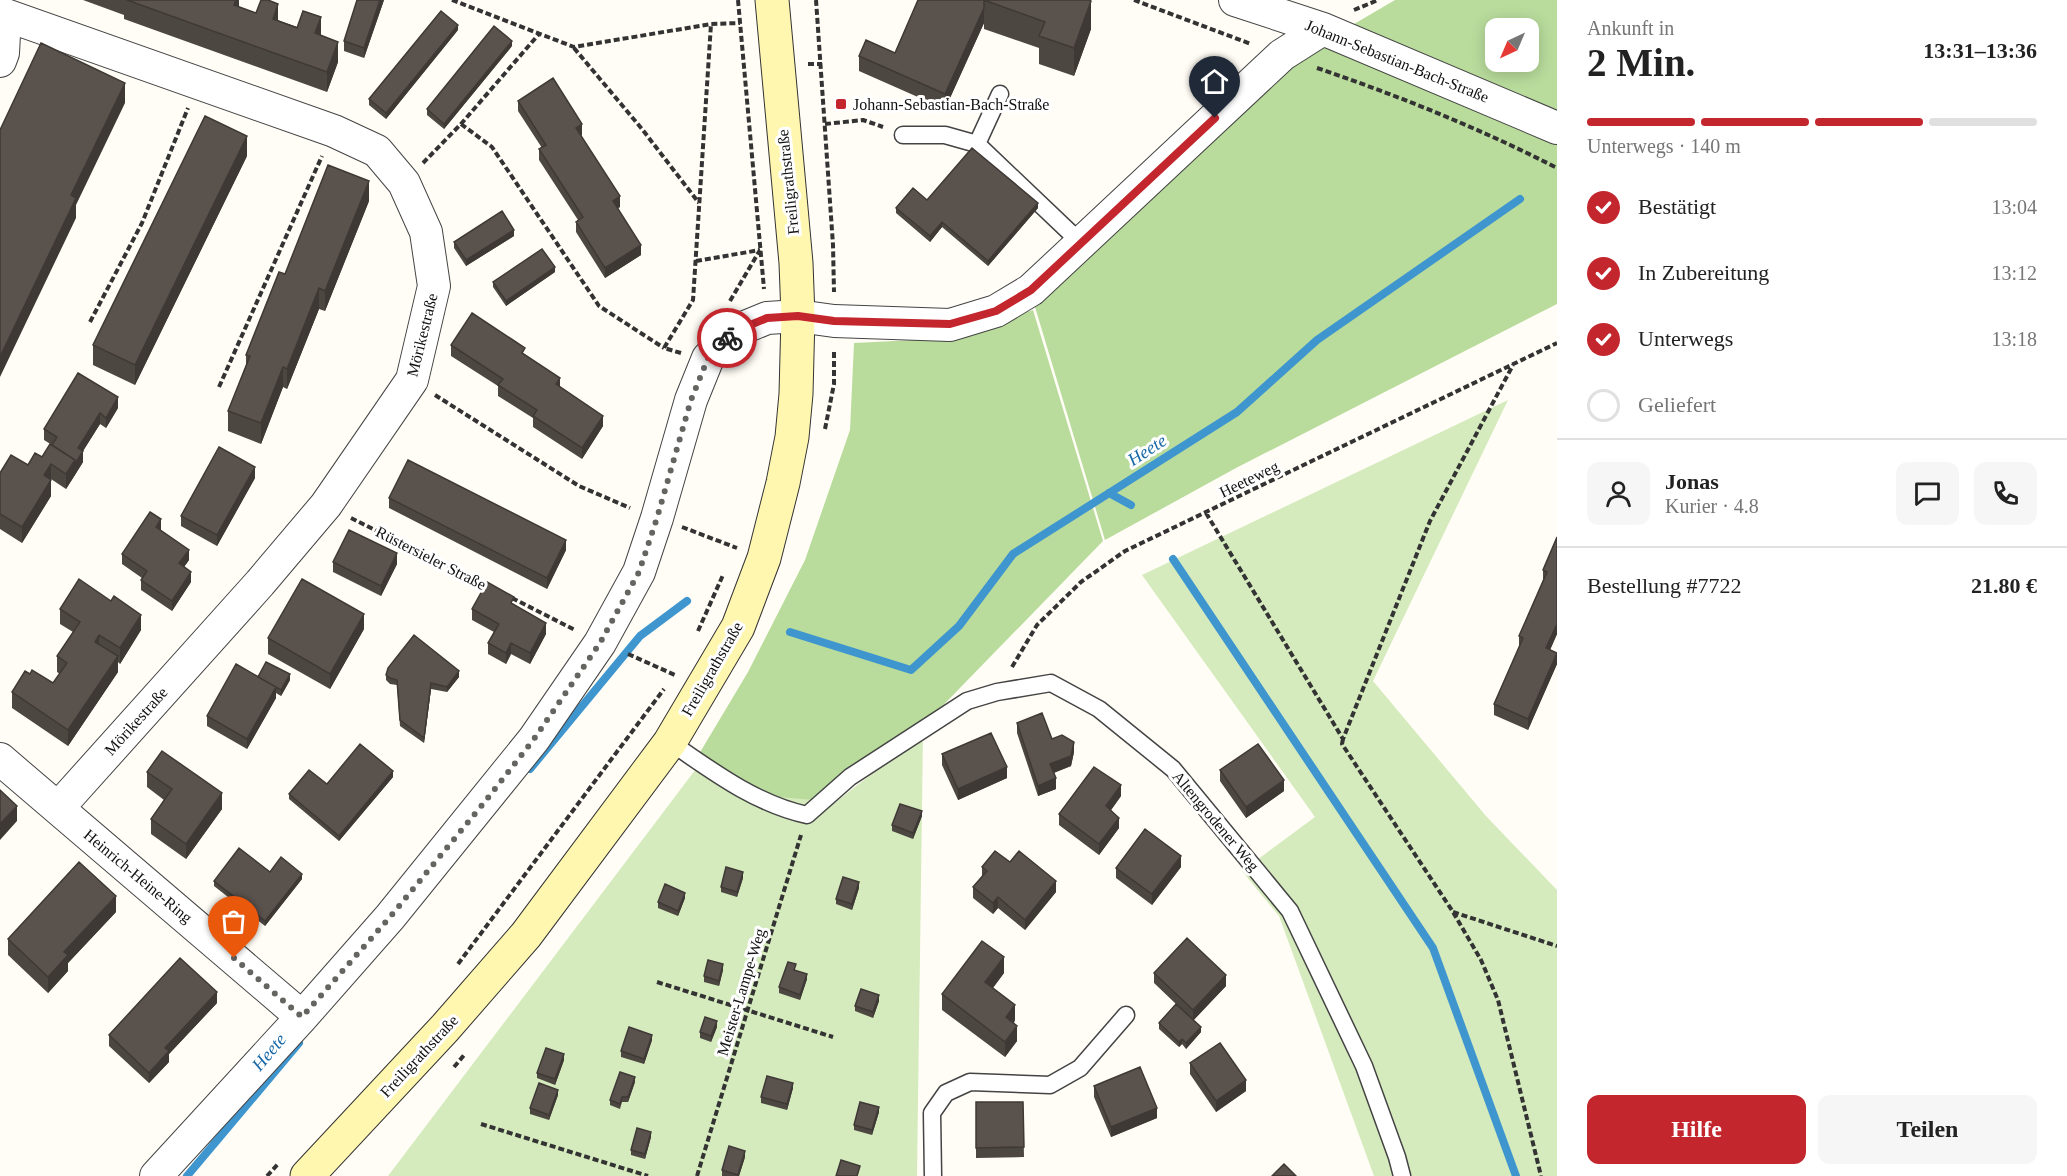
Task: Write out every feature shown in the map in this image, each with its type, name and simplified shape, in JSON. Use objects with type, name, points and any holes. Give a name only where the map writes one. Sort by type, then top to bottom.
[{"type":"main road","name":"Freiligrathstraße","points":[[295,1167],[445,1028],[526,935],[670,741],[738,627],[764,558],[783,483],[792,437],[796,394],[783,317],[796,263],[772,0]]},
{"type":"street","name":"Johann-Sebastian-Bach-Straße","points":[[1235,0],[1323,29],[1557,128]]},
{"type":"street","points":[[0,61],[3,53],[3,14]]},
{"type":"street","name":"Mörikestraße","points":[[3,14],[334,131],[377,150],[404,183],[426,232],[434,286],[412,380],[326,506],[58,808]]},
{"type":"street","points":[[156,1176],[390,917],[534,739],[600,643],[639,572],[691,400],[708,358],[733,332],[783,317],[834,321],[950,324],[996,311],[1031,290],[1282,55],[1323,29]]},
{"type":"street","name":"Heinrich-Heine-Ring","points":[[0,759],[302,1017]]},
{"type":"lane","points":[[977,144],[1000,94]]},
{"type":"lane","points":[[903,135],[945,135],[977,144],[1081,243]]},
{"type":"lane","name":"Altengrodener Weg","points":[[807,815],[849,777],[967,701],[997,692],[1051,683],[1099,710],[1173,769],[1290,911],[1364,1066],[1402,1176]]},
{"type":"lane","points":[[670,741],[728,782],[807,815]]},
{"type":"lane","points":[[933,1176],[932,1113],[946,1093],[970,1082],[1050,1085],[1080,1068],[1126,1015]]},
{"type":"path","points":[[452,0],[574,47],[711,24],[740,23]]},
{"type":"path","points":[[738,0],[760,250],[783,317]]},
{"type":"path","points":[[816,0],[833,244],[834,321]]},
{"type":"path","points":[[1134,0],[1403,98],[1517,147],[1557,168]]},
{"type":"path","points":[[1352,12],[1378,0]]},
{"type":"path","points":[[664,348],[693,300],[711,24]]},
{"type":"path","points":[[404,183],[461,124],[538,34]]},
{"type":"path","points":[[574,47],[700,204]]},
{"type":"path","points":[[90,322],[142,223],[198,82]]},
{"type":"path","points":[[825,124],[863,120],[903,135]]},
{"type":"path","points":[[461,124],[492,147],[599,306],[664,348],[708,358]]},
{"type":"path","points":[[219,387],[334,131]]},
{"type":"path","points":[[696,261],[760,250]]},
{"type":"path","name":"Heeteweg","points":[[997,692],[1037,626],[1081,582],[1125,551],[1557,343]]},
{"type":"path","points":[[1513,365],[1430,521],[1341,744],[1453,912],[1481,960],[1497,1000],[1541,1176]]},
{"type":"path","points":[[412,380],[579,486],[735,547],[730,558]]},
{"type":"path","name":"Rüstersieler Straße","points":[[326,506],[491,588]]},
{"type":"path","points":[[1206,513],[1343,739]]},
{"type":"path","points":[[697,633],[726,568]]},
{"type":"path","points":[[512,598],[600,643]]},
{"type":"path","points":[[452,972],[675,675],[680,664]]},
{"type":"path","points":[[658,666],[675,675]]},
{"type":"path","name":"Meister-Lampe-Weg","points":[[697,1176],[807,815]]},
{"type":"path","points":[[1453,912],[1557,946]]},
{"type":"path","points":[[657,982],[833,1037]]},
{"type":"path","points":[[481,1124],[648,1176]]},
{"type":"path","points":[[267,1176],[295,1167]]},
{"type":"green space","points":[[1395,0],[1557,0],[1557,304],[1236,468],[1105,540],[1035,307],[1279,68]]},
{"type":"green space","points":[[1033,310],[1103,541],[923,726],[813,800],[779,797],[731,775],[699,754],[748,672],[805,560],[850,430],[854,343],[955,338]]},
{"type":"green space","points":[[1508,400],[1373,681],[1486,816],[1557,890],[1557,1176],[1374,1176],[1279,916],[1242,871],[1315,817],[1142,575]]},
{"type":"green space","points":[[923,734],[917,1176],[388,1176],[708,753],[828,808]]},
{"type":"building","points":[[127,0],[236,0],[234,5],[256,13],[261,0],[268,0],[278,4],[273,19],[297,28],[303,11],[321,17],[315,33],[338,42],[327,72]]},
{"type":"building","points":[[357,0],[380,0],[364,48],[344,41]]},
{"type":"building","points":[[918,0],[984,0],[984,8],[945,94],[859,56],[866,40],[895,53]]},
{"type":"building","points":[[984,0],[1091,1],[1074,48],[1039,36],[1045,22]]},
{"type":"building","points":[[441,11],[458,25],[386,113],[369,99]]},
{"type":"building","points":[[494,26],[512,41],[444,124],[427,109]]},
{"type":"building","points":[[41,43],[125,83],[71,195],[76,198],[0,357],[0,130]]},
{"type":"building","points":[[553,78],[582,124],[576,128],[620,196],[613,201],[641,245],[605,268],[576,222],[583,217],[539,149],[546,145],[518,101]]},
{"type":"building","points":[[205,116],[247,136],[135,365],[93,345]]},
{"type":"building","points":[[972,148],[1038,203],[988,261],[942,222],[930,236],[896,208],[913,188],[927,200]]},
{"type":"building","points":[[328,165],[369,181],[325,291],[319,288],[287,369],[283,367],[261,423],[228,411],[250,356],[246,355],[279,272],[285,274]]},
{"type":"building","points":[[502,211],[514,230],[466,260],[454,242]]},
{"type":"building","points":[[542,249],[555,267],[506,301],[493,282]]},
{"type":"building","points":[[472,313],[525,348],[522,353],[560,378],[556,384],[603,416],[582,448],[533,416],[537,410],[498,385],[503,379],[451,345]]},
{"type":"building","points":[[78,373],[118,397],[106,418],[100,413],[78,448],[83,451],[75,464],[75,460],[52,445],[57,437],[44,429]]},
{"type":"building","points":[[50,444],[75,460],[66,474],[51,464],[44,475],[51,480],[22,527],[0,514],[0,473],[11,455],[28,465],[35,453],[42,457]]},
{"type":"building","points":[[219,447],[255,467],[217,535],[181,516]]},
{"type":"building","points":[[408,460],[566,540],[547,578],[389,498]]},
{"type":"building","points":[[150,512],[161,519],[156,527],[189,550],[179,563],[191,572],[172,601],[141,580],[147,571],[122,554]]},
{"type":"building","points":[[349,530],[397,553],[381,586],[333,562]]},
{"type":"building","points":[[1557,537],[1557,624],[1546,648],[1557,653],[1528,719],[1494,704],[1523,638],[1519,636],[1547,572],[1543,570]]},
{"type":"building","points":[[79,579],[111,601],[114,596],[141,615],[120,648],[99,635],[95,642],[118,656],[68,730],[12,692],[25,671],[30,674],[32,670],[53,683],[67,663],[57,656],[80,622],[60,609]]},
{"type":"building","points":[[302,579],[364,614],[330,674],[268,638]]},
{"type":"building","points":[[487,582],[514,597],[511,603],[546,623],[530,653],[511,643],[506,653],[488,643],[499,624],[472,609]]},
{"type":"building","points":[[414,635],[459,671],[447,687],[431,683],[424,738],[400,720],[397,680],[386,675],[388,668]]},
{"type":"building","points":[[266,662],[290,674],[281,690],[258,677]]},
{"type":"building","points":[[236,664],[276,687],[247,739],[207,716]]},
{"type":"building","points":[[1042,713],[1052,739],[1062,735],[1074,742],[1071,756],[1050,764],[1056,778],[1038,786],[1017,723]]},
{"type":"building","points":[[991,733],[1007,767],[958,789],[942,754]]},
{"type":"building","points":[[360,744],[393,771],[339,836],[289,794],[309,770],[327,784]]},
{"type":"building","points":[[1258,744],[1284,780],[1246,807],[1220,770]]},
{"type":"building","points":[[162,751],[222,793],[186,844],[151,819],[172,789],[147,772]]},
{"type":"building","points":[[1094,767],[1121,785],[1106,806],[1119,818],[1099,844],[1059,814]]},
{"type":"building","points":[[0,790],[17,806],[0,824]]},
{"type":"building","points":[[900,804],[922,811],[913,833],[892,825]]},
{"type":"building","points":[[1145,829],[1181,856],[1152,894],[1116,868]]},
{"type":"building","points":[[239,848],[270,872],[281,857],[302,874],[265,921],[214,881]]},
{"type":"building","points":[[995,851],[1010,862],[1019,851],[1056,881],[1025,920],[998,897],[993,903],[973,887],[987,871],[982,867]]},
{"type":"building","points":[[79,862],[116,896],[64,952],[68,955],[48,977],[8,939]]},
{"type":"building","points":[[726,867],[743,872],[737,892],[721,887]]},
{"type":"building","points":[[843,877],[859,882],[852,904],[836,899]]},
{"type":"building","points":[[665,884],[685,893],[678,911],[658,902]]},
{"type":"building","points":[[1187,938],[1226,975],[1193,1010],[1154,973]]},
{"type":"building","points":[[982,941],[1004,957],[985,982],[1015,1005],[1006,1017],[1017,1026],[1005,1042],[942,994]]},
{"type":"building","points":[[180,958],[217,992],[165,1048],[169,1051],[149,1073],[109,1035]]},
{"type":"building","points":[[708,960],[723,964],[719,981],[704,976]]},
{"type":"building","points":[[788,962],[796,964],[794,970],[807,974],[800,995],[779,987]]},
{"type":"building","points":[[861,989],[879,995],[873,1012],[855,1006]]},
{"type":"building","points":[[1176,1004],[1201,1027],[1186,1043],[1182,1039],[1179,1042],[1159,1023]]},
{"type":"building","points":[[705,1017],[717,1021],[711,1036],[700,1032]]},
{"type":"building","points":[[629,1027],[652,1035],[644,1059],[621,1051]]},
{"type":"building","points":[[1220,1043],[1246,1080],[1216,1101],[1190,1063]]},
{"type":"building","points":[[546,1048],[564,1054],[555,1079],[537,1073]]},
{"type":"building","points":[[1140,1067],[1157,1108],[1111,1127],[1094,1086]]},
{"type":"building","points":[[620,1072],[635,1077],[628,1097],[622,1097],[620,1104],[610,1100]]},
{"type":"building","points":[[767,1076],[793,1083],[787,1104],[761,1097]]},
{"type":"building","points":[[539,1083],[558,1090],[549,1115],[530,1108]]},
{"type":"building","points":[[860,1102],[879,1107],[872,1130],[854,1125]]},
{"type":"building","points":[[976,1102],[1023,1102],[1024,1147],[976,1148]]},
{"type":"building","points":[[637,1128],[651,1132],[645,1154],[631,1150]]},
{"type":"building","points":[[729,1146],[745,1151],[738,1175],[722,1170]]},
{"type":"building","points":[[841,1160],[860,1166],[857,1176],[836,1176]]},
{"type":"building","points":[[1284,1164],[1296,1176],[1272,1176]]},
{"type":"waterway","name":"Heete","points":[[790,632],[911,670],[959,626],[1013,554],[1237,412],[1317,340],[1520,199]]},
{"type":"waterway","points":[[1109,493],[1131,505]]},
{"type":"waterway","points":[[1173,559],[1433,948],[1516,1176]]},
{"type":"waterway","name":"Heete","points":[[530,769],[640,636],[687,601]]},
{"type":"waterway","name":"Heete","points":[[187,1176],[299,1043]]},
{"type":"way so far","points":[[234,958],[302,1017],[390,917],[483,804],[534,739],[600,643],[639,572],[691,400],[708,358],[727,338]]},
{"type":"place","name":"Johann-Sebastian-Bach-Straße","points":[[841,104]]},
{"type":"route","points":[[727,338],[733,332],[767,318],[798,316],[834,321],[950,324],[996,311],[1031,290],[1215,118]]}]
